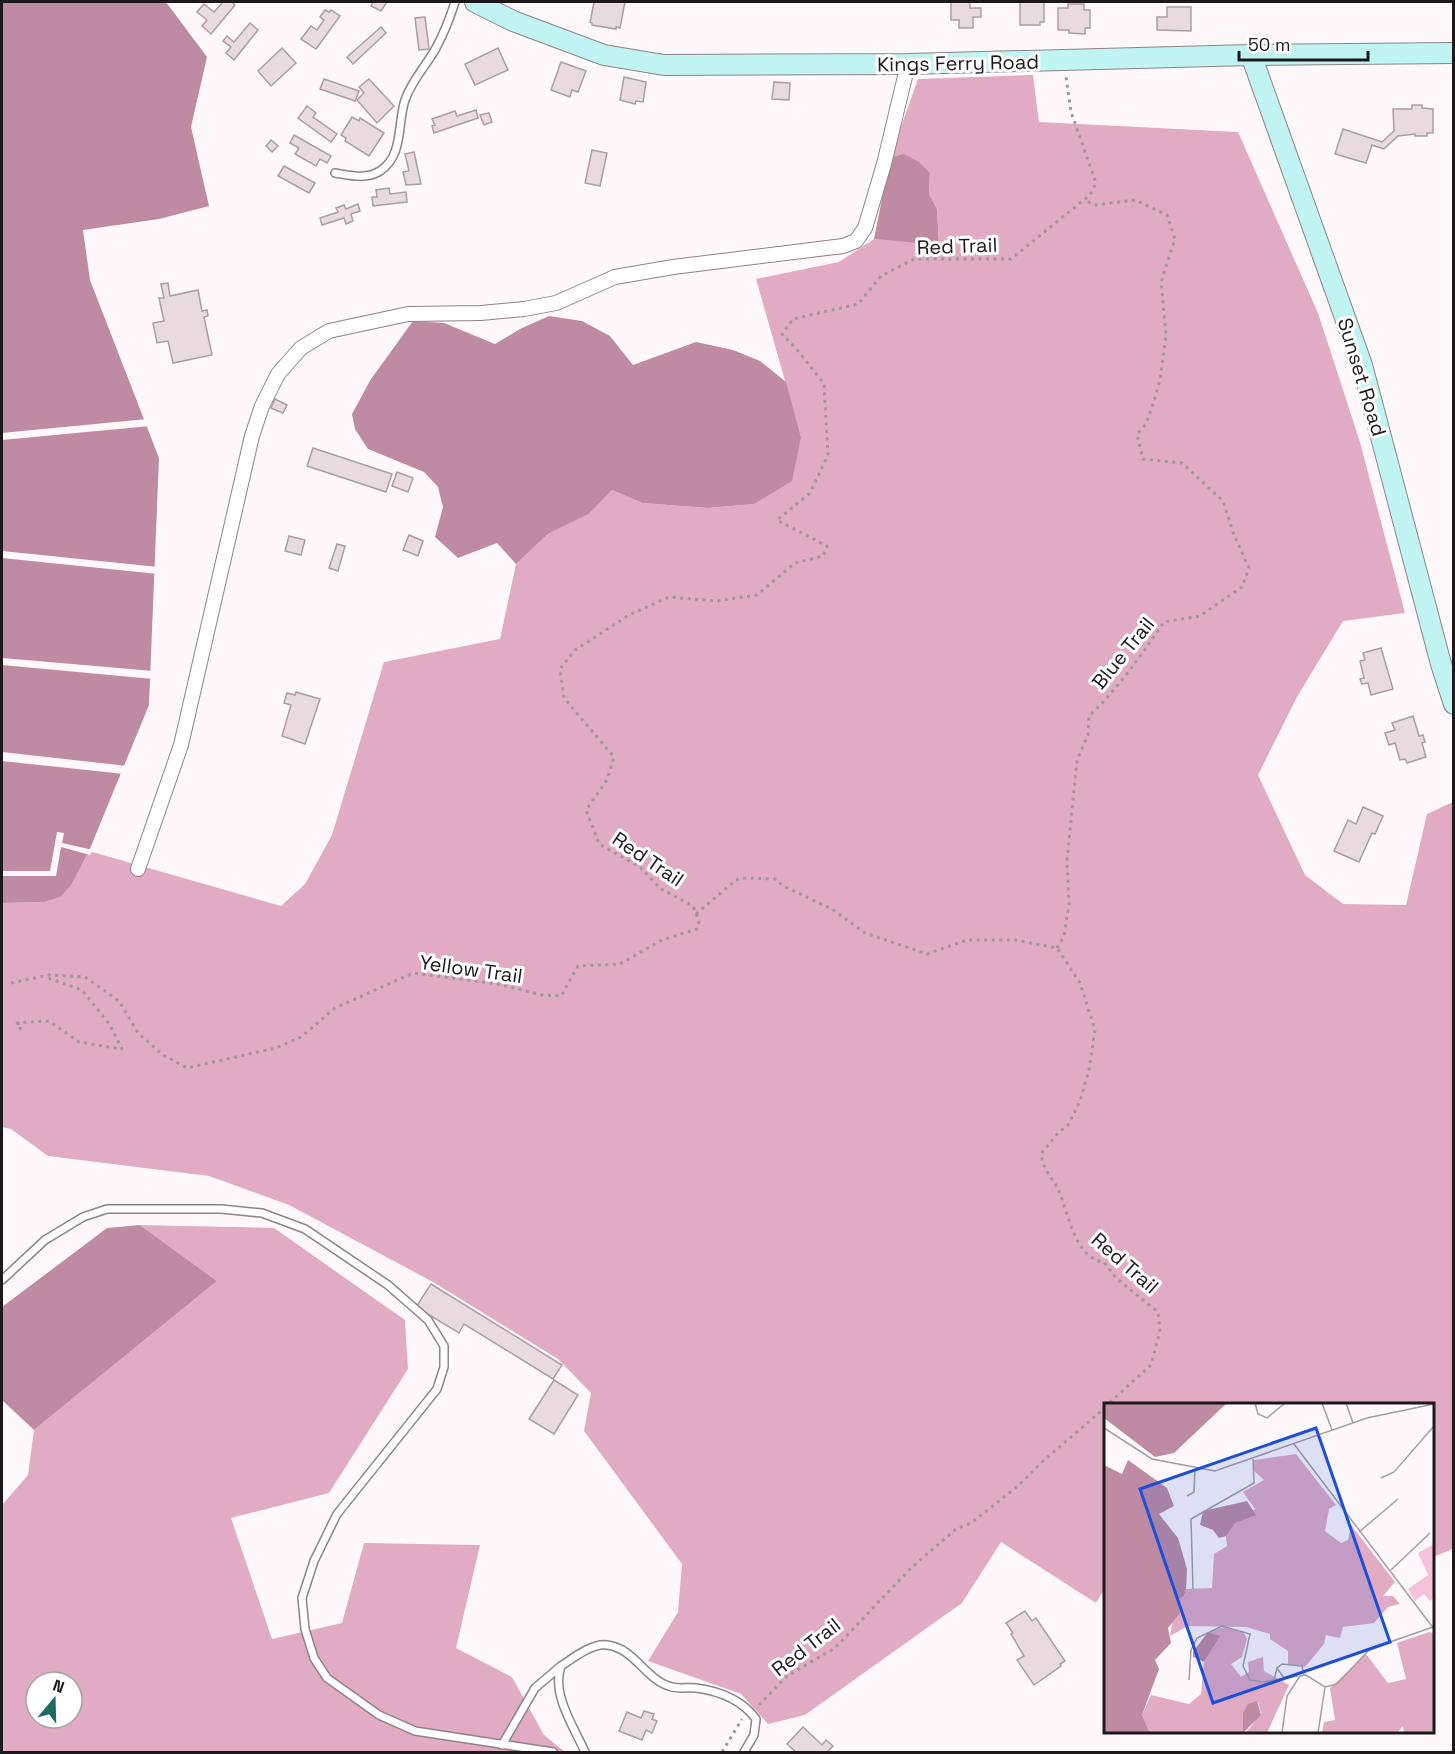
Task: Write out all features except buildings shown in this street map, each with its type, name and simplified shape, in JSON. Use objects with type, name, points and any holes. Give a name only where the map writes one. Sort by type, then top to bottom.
[{"type":"street","name":"Kings Ferry Road","points":[[475,2],[513,21],[604,55],[664,65],[908,64],[1251,55],[1454,54]]},
{"type":"street","name":"Sunset Road","points":[[1251,55],[1362,365],[1438,653],[1454,704]]},
{"type":"street","points":[[138,869],[181,746],[252,436],[262,406],[278,374],[301,348],[329,331],[408,314],[481,313],[524,309],[556,303],[615,277],[673,267],[843,246],[856,241],[865,228],[884,164],[908,64]]},
{"type":"lane","points":[[334,172],[367,176],[379,172],[392,160],[398,146],[399,124],[405,99],[417,74],[434,51],[446,29],[455,2]]},
{"type":"lane","points":[[2,1280],[45,1240],[83,1217],[107,1209],[221,1209],[262,1213],[305,1229],[388,1286],[428,1320],[444,1346],[444,1367],[437,1389],[336,1514],[314,1561],[302,1598],[305,1629],[314,1658],[327,1678],[379,1715],[415,1731],[553,1752]]},
{"type":"lane","points":[[502,1745],[535,1688],[561,1666],[586,1651],[604,1644],[623,1649],[657,1680],[672,1687],[696,1688],[716,1693],[748,1708],[756,1719],[754,1735],[744,1752]]},
{"type":"lane","points":[[561,1666],[557,1676],[560,1692],[585,1752]]},
{"type":"path","points":[[1064,60],[1071,112],[1096,183],[1090,195],[1084,200]]},
{"type":"path","name":"Red Trail","points":[[696,914],[693,906],[661,889],[640,867],[599,844],[586,810],[607,780],[614,757],[564,698],[560,669],[574,651],[629,615],[669,597],[717,601],[757,595],[795,563],[823,556],[827,546],[777,520],[810,493],[828,455],[824,384],[782,334],[793,319],[858,304],[882,276],[914,259],[1011,260],[1084,200]]},
{"type":"path","name":"Blue Trail","points":[[1058,948],[1064,936],[1069,903],[1067,861],[1077,760],[1088,735],[1089,716],[1130,671],[1164,622],[1200,616],[1242,587],[1249,568],[1234,535],[1223,501],[1182,463],[1143,459],[1137,434],[1146,424],[1160,380],[1166,335],[1161,282],[1176,239],[1167,215],[1135,200],[1096,206],[1084,200]]},
{"type":"path","points":[[696,914],[736,880],[742,878],[775,879],[783,886],[832,909],[865,933],[927,954],[967,940],[1016,940],[1058,948]]},
{"type":"path","name":"Yellow Trail","points":[[11,983],[43,977],[85,977],[119,1001],[138,1034],[163,1055],[187,1068],[276,1048],[301,1037],[335,1008],[413,973],[498,984],[542,995],[561,996],[578,966],[620,964],[662,940],[697,929],[699,921],[696,914]]},
{"type":"path","name":"Red Trail","points":[[1058,948],[1080,982],[1095,1030],[1089,1070],[1080,1101],[1068,1125],[1058,1133],[1041,1154],[1042,1166],[1058,1190],[1075,1239],[1097,1261],[1104,1262],[1116,1278],[1158,1312],[1160,1330],[1151,1365],[1110,1403]]},
{"type":"path","name":"Yellow Trail","points":[[20,1030],[21,1024],[14,1023],[49,1021],[79,1042],[122,1049],[110,1025],[82,990],[43,977]]},
{"type":"path","name":"Red Trail","points":[[722,1752],[741,1720],[787,1676],[836,1648],[911,1568],[956,1529],[971,1523],[1017,1486],[1104,1409]]},
{"type":"shaded area","points":[[2,2],[166,2],[207,57],[191,127],[209,206],[159,219],[83,230],[90,280],[159,458],[149,705],[89,851],[72,884],[60,897],[44,902],[2,903]]},
{"type":"shaded area","points":[[1033,75],[1039,122],[1238,132],[1318,313],[1360,442],[1405,613],[1343,621],[1297,697],[1258,775],[1305,875],[1343,904],[1406,905],[1427,814],[1453,802],[1453,1549],[1434,1557],[1434,1403],[1104,1403],[1104,1590],[1096,1603],[1001,1542],[962,1603],[805,1715],[768,1724],[741,1694],[648,1661],[678,1612],[682,1564],[584,1431],[591,1393],[558,1359],[433,1282],[289,1205],[209,1176],[48,1156],[11,1129],[2,1127],[2,903],[44,902],[72,884],[89,851],[281,906],[305,884],[332,835],[384,662],[500,639],[516,564],[548,534],[589,514],[612,490],[642,503],[708,508],[754,504],[801,437],[756,279],[839,262],[874,239],[939,244],[937,209],[929,194],[930,173],[890,158],[918,79]]},
{"type":"shaded area","points":[[904,154],[919,162],[930,173],[929,194],[937,209],[939,245],[874,239],[890,158]]},
{"type":"shaded area","points":[[549,316],[582,321],[610,336],[633,365],[696,342],[733,350],[760,361],[786,382],[801,437],[792,481],[754,504],[708,508],[642,503],[612,490],[589,514],[548,534],[516,564],[497,543],[458,558],[435,537],[443,507],[438,487],[424,472],[368,449],[355,429],[352,414],[371,379],[413,321],[444,323],[495,344],[520,329]]},
{"type":"shaded area","points":[[140,1225],[274,1228],[405,1320],[408,1369],[329,1493],[231,1518],[272,1639],[342,1623],[364,1543],[480,1545],[456,1648],[512,1677],[544,1735],[565,1752],[2,1752],[2,1505],[28,1475],[34,1430],[217,1281]]},
{"type":"shaded area","points":[[140,1225],[217,1281],[34,1430],[2,1400],[2,1307],[107,1228]]},
{"type":"pier","points":[[147,419],[150,426],[2,440],[2,433]]},
{"type":"pier","points":[[2,551],[158,567],[158,574],[2,558]]},
{"type":"pier","points":[[2,658],[153,671],[153,679],[2,665]]},
{"type":"pier","points":[[2,752],[127,766],[124,774],[2,761]]},
{"type":"pier","points":[[57,832],[64,833],[62,843],[93,850],[90,855],[61,847],[56,876],[2,876],[2,871],[50,871]]}]
